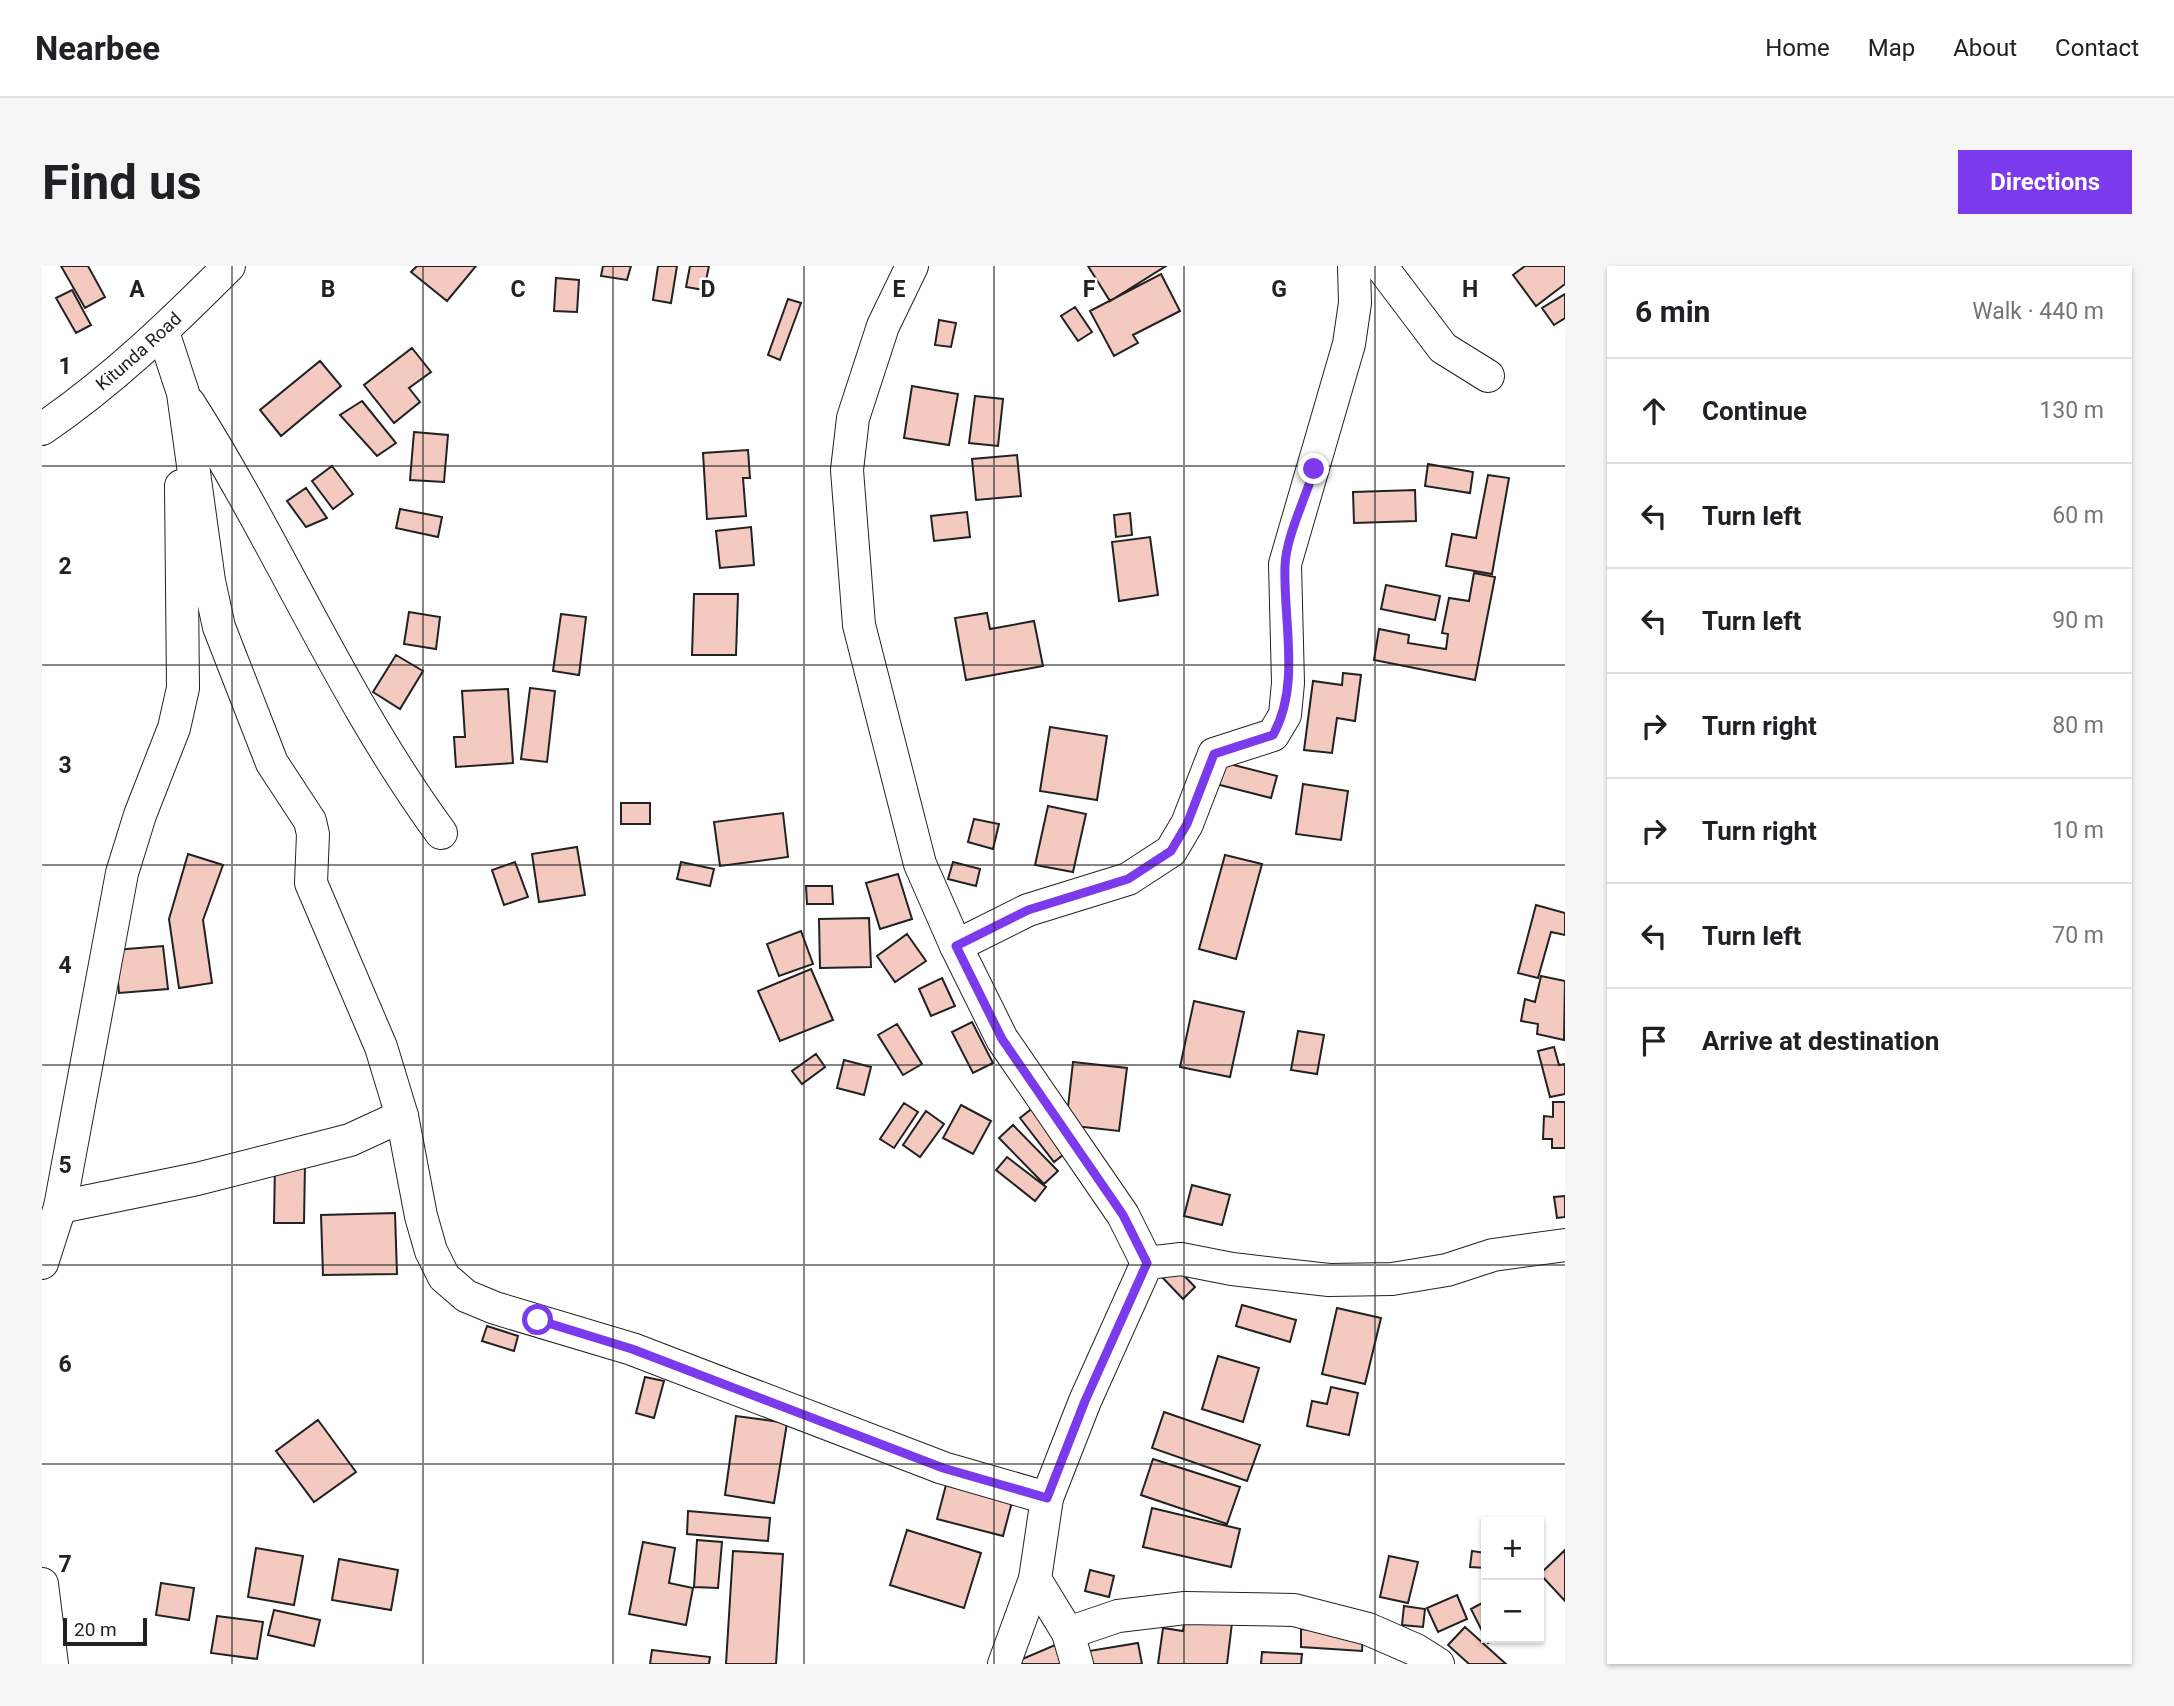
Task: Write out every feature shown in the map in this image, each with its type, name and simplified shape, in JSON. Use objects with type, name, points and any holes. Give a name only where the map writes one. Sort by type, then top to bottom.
[{"type":"street","name":"Kitunda Road","points":[[42,429],[111,377],[163,332],[229,266]]},
{"type":"street","points":[[912,266],[883,326],[853,418],[848,470],[859,625],[920,864],[956,946],[1002,1039],[1123,1215],[1147,1263]]},
{"type":"street","points":[[956,946],[1028,910],[1128,879],[1171,851],[1187,824],[1214,754],[1273,735],[1284,715],[1288,682],[1285,564],[1349,344],[1355,303],[1354,266]]},
{"type":"street","points":[[1381,266],[1443,348],[1488,376]]},
{"type":"street","points":[[163,332],[183,393],[209,581],[219,627],[272,764],[310,821],[313,834],[311,883],[381,1047],[402,1116],[421,1216],[431,1251],[444,1277],[466,1296],[632,1349],[943,1468],[1047,1498]]},
{"type":"street","points":[[183,393],[231,468],[372,733],[441,833]]},
{"type":"street","points":[[42,1263],[60,1206],[122,873],[140,815],[174,728],[183,688],[180,541],[183,393]]},
{"type":"street","points":[[60,1206],[197,1179],[350,1140],[402,1116]]},
{"type":"street","points":[[1147,1263],[1181,1259],[1232,1269],[1329,1280],[1392,1279],[1447,1270],[1493,1255],[1565,1245]]},
{"type":"street","points":[[1004,1664],[1035,1579],[1047,1498],[1090,1389],[1147,1263]]},
{"type":"street","points":[[1035,1579],[1068,1633],[1077,1664]]},
{"type":"street","points":[[42,1584],[52,1664]]},
{"type":"street","points":[[1068,1633],[1118,1616],[1185,1608],[1294,1610],[1368,1629],[1416,1650],[1438,1664]]},
{"type":"building","points":[[61,266],[88,266],[105,297],[85,308]]},
{"type":"building","points":[[417,266],[476,266],[447,301],[411,272]]},
{"type":"building","points":[[603,266],[631,266],[627,280],[601,276]]},
{"type":"building","points":[[658,266],[677,266],[671,303],[653,300]]},
{"type":"building","points":[[690,266],[709,266],[704,290],[686,287]]},
{"type":"building","points":[[1088,266],[1166,266],[1110,301]]},
{"type":"building","points":[[1525,266],[1565,266],[1565,284],[1536,306],[1513,275]]},
{"type":"building","points":[[1161,274],[1180,311],[1133,335],[1138,343],[1114,356],[1090,311]]},
{"type":"building","points":[[556,278],[579,280],[577,312],[554,311]]},
{"type":"building","points":[[72,290],[91,325],[76,333],[56,298]]},
{"type":"building","points":[[1565,294],[1565,318],[1554,325],[1542,308]]},
{"type":"building","points":[[788,299],[801,303],[780,360],[768,355]]},
{"type":"building","points":[[1075,307],[1092,332],[1078,341],[1061,316]]},
{"type":"building","points":[[939,320],[956,323],[951,347],[935,345]]},
{"type":"building","points":[[412,348],[431,372],[409,388],[420,402],[394,423],[364,385]]},
{"type":"building","points":[[320,361],[341,386],[281,436],[260,410]]},
{"type":"building","points":[[912,386],[958,394],[949,445],[904,438]]},
{"type":"building","points":[[975,396],[1003,399],[998,446],[969,443]]},
{"type":"building","points":[[362,401],[396,443],[377,456],[340,415]]},
{"type":"building","points":[[414,432],[448,435],[444,482],[410,480]]},
{"type":"building","points":[[748,450],[750,478],[743,478],[746,516],[707,519],[703,453]]},
{"type":"building","points":[[1017,455],[1021,496],[976,500],[972,459]]},
{"type":"building","points":[[1428,464],[1473,472],[1470,493],[1425,486]]},
{"type":"building","points":[[332,466],[353,494],[333,509],[312,481]]},
{"type":"building","points":[[1488,475],[1509,478],[1492,574],[1446,566],[1452,534],[1476,538]]},
{"type":"building","points":[[306,488],[327,518],[306,527],[287,501]]},
{"type":"building","points":[[1415,490],[1416,521],[1354,523],[1353,492]]},
{"type":"building","points":[[400,509],[442,517],[438,537],[396,528]]},
{"type":"building","points":[[967,512],[970,537],[934,541],[931,516]]},
{"type":"building","points":[[1130,513],[1132,535],[1116,537],[1114,515]]},
{"type":"building","points":[[751,527],[754,565],[720,568],[716,531]]},
{"type":"building","points":[[1150,537],[1158,595],[1119,601],[1112,542]]},
{"type":"building","points":[[1474,573],[1495,577],[1475,680],[1374,660],[1379,629],[1409,635],[1408,643],[1446,649],[1448,634],[1442,633],[1449,598],[1469,601]]},
{"type":"building","points":[[1386,585],[1440,596],[1435,620],[1381,609]]},
{"type":"building","points":[[694,594],[738,594],[736,655],[692,655]]},
{"type":"building","points":[[409,612],[440,617],[436,649],[404,644]]},
{"type":"building","points":[[987,613],[990,629],[1034,621],[1043,666],[966,680],[955,618]]},
{"type":"building","points":[[561,614],[586,617],[579,675],[553,671]]},
{"type":"building","points":[[396,655],[423,671],[400,709],[373,692]]},
{"type":"building","points":[[1343,673],[1361,675],[1355,721],[1337,718],[1332,753],[1304,750],[1313,681],[1342,685]]},
{"type":"building","points":[[530,688],[555,691],[547,762],[521,759]]},
{"type":"building","points":[[508,689],[513,763],[456,767],[454,737],[465,737],[462,691]]},
{"type":"building","points":[[1050,727],[1107,736],[1097,800],[1040,791]]},
{"type":"building","points":[[1222,762],[1277,776],[1271,798],[1216,784]]},
{"type":"building","points":[[1303,784],[1348,791],[1341,840],[1296,834]]},
{"type":"building","points":[[621,803],[650,803],[650,824],[621,824]]},
{"type":"building","points":[[1048,806],[1086,814],[1073,872],[1035,865]]},
{"type":"building","points":[[783,813],[788,857],[720,866],[714,822]]},
{"type":"building","points":[[974,819],[999,824],[993,849],[968,842]]},
{"type":"building","points":[[577,847],[585,895],[539,902],[532,854]]},
{"type":"building","points":[[188,854],[223,865],[203,920],[212,983],[179,988],[169,919]]},
{"type":"building","points":[[1225,855],[1262,864],[1236,959],[1199,949]]},
{"type":"building","points":[[515,862],[528,897],[504,905],[492,870]]},
{"type":"building","points":[[681,862],[714,869],[710,886],[677,879]]},
{"type":"building","points":[[953,862],[980,869],[976,886],[948,879]]},
{"type":"building","points":[[898,874],[912,919],[880,929],[866,883]]},
{"type":"building","points":[[806,886],[832,886],[833,904],[807,904]]},
{"type":"building","points":[[1536,905],[1565,913],[1565,935],[1551,932],[1538,978],[1518,973]]},
{"type":"building","points":[[869,918],[871,967],[820,968],[819,919]]},
{"type":"building","points":[[801,931],[813,964],[779,976],[767,944]]},
{"type":"building","points":[[907,934],[926,961],[895,982],[877,956]]},
{"type":"building","points":[[163,946],[168,989],[119,993],[115,950]]},
{"type":"building","points":[[811,969],[833,1020],[780,1041],[758,991]]},
{"type":"building","points":[[1541,976],[1565,981],[1564,1040],[1537,1034],[1538,1024],[1521,1021],[1525,999],[1535,1002]]},
{"type":"building","points":[[942,978],[955,1006],[931,1016],[919,989]]},
{"type":"building","points":[[1194,1001],[1244,1012],[1230,1077],[1180,1067]]},
{"type":"building","points":[[972,1022],[993,1063],[973,1073],[952,1032]]},
{"type":"building","points":[[897,1024],[922,1064],[903,1075],[878,1035]]},
{"type":"building","points":[[1298,1031],[1324,1035],[1317,1074],[1291,1070]]},
{"type":"building","points":[[1554,1047],[1559,1065],[1565,1064],[1565,1094],[1550,1097],[1538,1051]]},
{"type":"building","points":[[816,1054],[825,1067],[802,1084],[792,1071]]},
{"type":"building","points":[[844,1060],[871,1067],[864,1095],[837,1088]]},
{"type":"building","points":[[1073,1062],[1127,1068],[1119,1131],[1066,1125]]},
{"type":"building","points":[[1553,1102],[1565,1102],[1565,1148],[1552,1148],[1552,1139],[1543,1139],[1544,1116],[1553,1117]]},
{"type":"building","points":[[904,1103],[918,1112],[894,1148],[880,1139]]},
{"type":"building","points":[[961,1105],[991,1121],[973,1154],[943,1138]]},
{"type":"building","points":[[1034,1107],[1068,1151],[1054,1162],[1020,1118]]},
{"type":"building","points":[[926,1111],[944,1124],[920,1157],[903,1145]]},
{"type":"building","points":[[1013,1125],[1058,1171],[1044,1184],[999,1138]]},
{"type":"building","points":[[1007,1157],[1046,1187],[1035,1201],[996,1170]]},
{"type":"building","points":[[275,1163],[305,1164],[304,1223],[274,1223]]},
{"type":"building","points":[[1192,1185],[1230,1195],[1222,1225],[1184,1216]]},
{"type":"building","points":[[1565,1196],[1565,1217],[1557,1218],[1554,1197]]},
{"type":"building","points":[[395,1213],[397,1274],[323,1275],[321,1215]]},
{"type":"building","points":[[1174,1265],[1195,1287],[1183,1299],[1161,1276]]},
{"type":"building","points":[[1242,1305],[1296,1320],[1290,1342],[1236,1326]]},
{"type":"building","points":[[1337,1308],[1381,1318],[1365,1384],[1322,1374]]},
{"type":"building","points":[[487,1326],[518,1336],[514,1351],[482,1341]]},
{"type":"building","points":[[1218,1356],[1259,1368],[1243,1422],[1202,1409]]},
{"type":"building","points":[[645,1377],[664,1381],[654,1418],[636,1413]]},
{"type":"building","points":[[1331,1387],[1358,1393],[1349,1435],[1307,1426],[1312,1401],[1327,1404]]},
{"type":"building","points":[[1164,1412],[1260,1445],[1247,1481],[1152,1448]]},
{"type":"building","points":[[736,1416],[787,1423],[774,1503],[725,1495]]},
{"type":"building","points":[[318,1420],[356,1472],[314,1502],[276,1451]]},
{"type":"building","points":[[1153,1459],[1240,1487],[1227,1524],[1141,1495]]},
{"type":"building","points":[[946,1485],[1012,1502],[1003,1536],[937,1519]]},
{"type":"building","points":[[1152,1508],[1240,1529],[1231,1567],[1143,1547]]},
{"type":"building","points":[[688,1511],[770,1518],[768,1541],[687,1534]]},
{"type":"building","points":[[907,1530],[981,1553],[964,1608],[890,1585]]},
{"type":"building","points":[[697,1540],[722,1542],[718,1588],[694,1587]]},
{"type":"building","points":[[643,1542],[675,1548],[669,1583],[693,1588],[686,1625],[629,1614]]},
{"type":"building","points":[[256,1548],[303,1556],[294,1605],[248,1597]]},
{"type":"building","points":[[1565,1550],[1565,1601],[1544,1578],[1544,1570]]},
{"type":"building","points":[[733,1551],[783,1554],[776,1664],[726,1664]]},
{"type":"building","points":[[1472,1551],[1481,1552],[1481,1568],[1470,1567]]},
{"type":"building","points":[[1389,1556],[1418,1562],[1408,1603],[1380,1597]]},
{"type":"building","points":[[339,1559],[398,1570],[391,1610],[332,1600]]},
{"type":"building","points":[[1090,1570],[1114,1576],[1109,1597],[1085,1591]]},
{"type":"building","points":[[161,1583],[194,1588],[189,1620],[156,1615]]},
{"type":"building","points":[[1457,1595],[1467,1619],[1438,1632],[1427,1608]]},
{"type":"building","points":[[1481,1604],[1481,1629],[1471,1609]]},
{"type":"building","points":[[1404,1606],[1425,1609],[1423,1627],[1402,1625]]},
{"type":"building","points":[[274,1610],[320,1620],[314,1646],[268,1635]]},
{"type":"building","points":[[217,1616],[263,1622],[257,1659],[211,1653]]},
{"type":"building","points":[[1185,1618],[1232,1623],[1227,1664],[1158,1664],[1163,1628],[1183,1631]]},
{"type":"building","points":[[1465,1627],[1506,1664],[1469,1664],[1448,1645]]},
{"type":"building","points":[[1301,1629],[1363,1633],[1362,1651],[1301,1647]]},
{"type":"building","points":[[1138,1643],[1142,1664],[1091,1664],[1089,1651]]},
{"type":"building","points":[[1055,1645],[1063,1664],[1022,1664],[1020,1660]]},
{"type":"building","points":[[652,1650],[710,1657],[709,1664],[650,1664]]},
{"type":"building","points":[[1262,1652],[1302,1654],[1301,1664],[1261,1664]]},
{"type":"route","points":[[538,1320],[632,1349],[943,1468],[1047,1498],[1130,1294],[1147,1263],[1123,1215],[1002,1039],[956,946],[990,926],[1028,910],[1128,879],[1171,851],[1187,824],[1214,754],[1252,744],[1273,735],[1284,715],[1288,682],[1285,564],[1289,542],[1314,469]]}]
